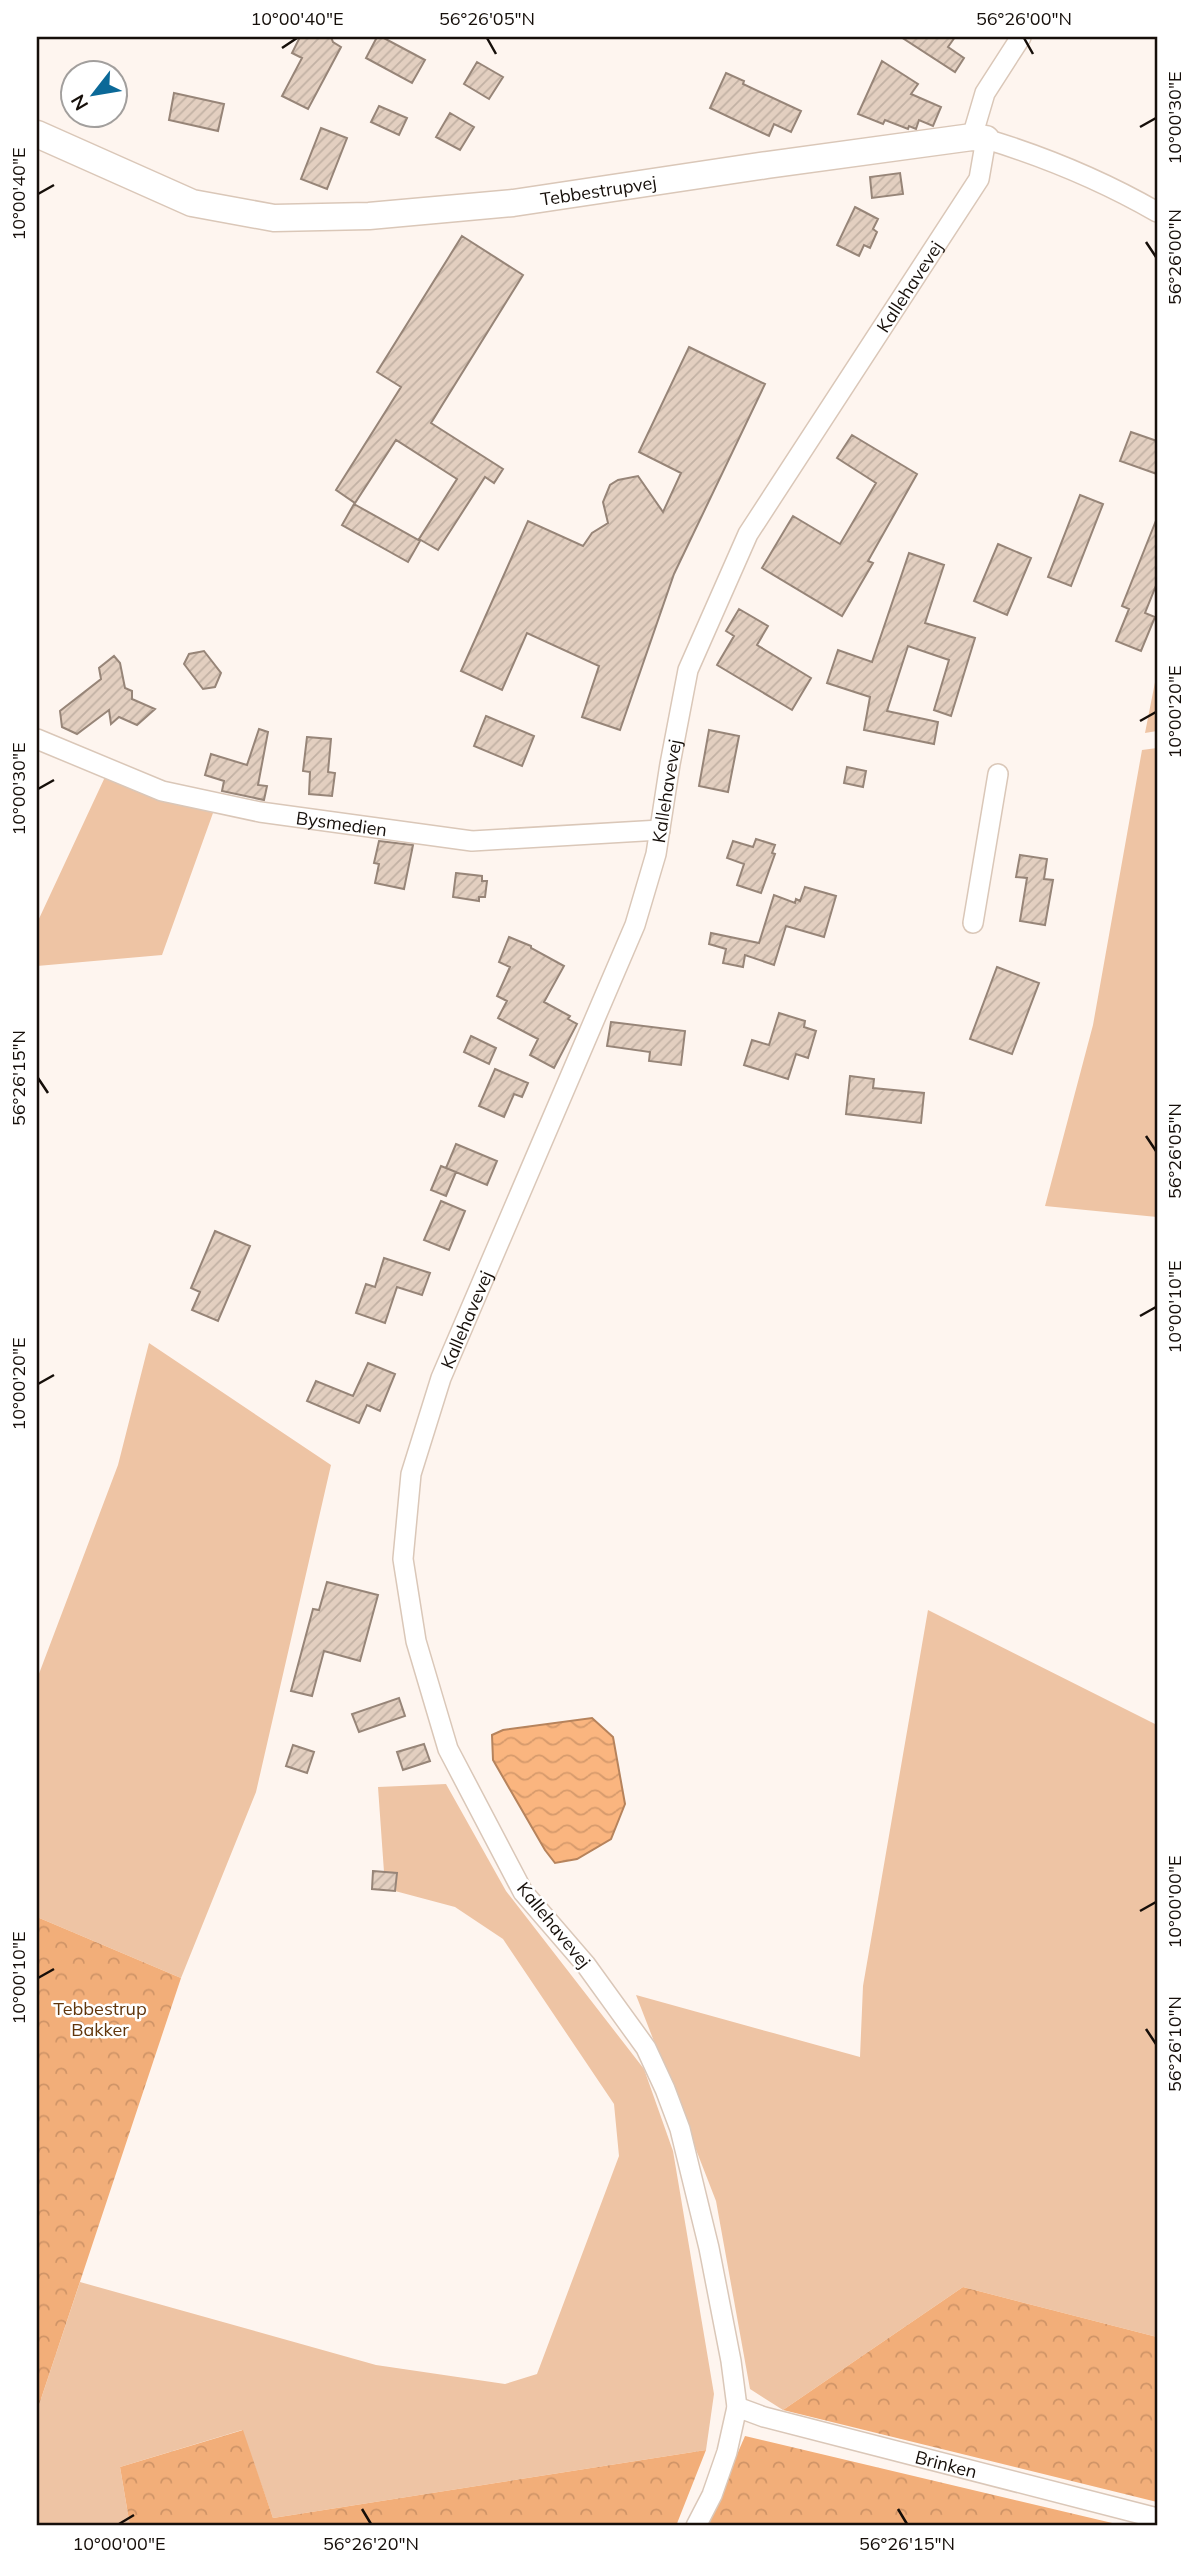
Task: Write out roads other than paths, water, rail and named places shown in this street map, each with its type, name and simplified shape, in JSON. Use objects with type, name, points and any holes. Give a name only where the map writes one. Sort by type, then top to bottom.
[{"type":"street","name":"Kallehavevej","points":[[696,2526],[712,2495],[727,2452],[737,2407],[709,2248],[680,2129],[666,2088],[646,2048],[586,1965],[523,1892],[448,1749],[416,1641],[403,1559],[411,1474],[440,1378],[635,925],[656,854],[688,670],[748,534],[979,179],[979,138],[985,93],[1021,37]]},
{"type":"street","name":"Tebbestrupvej","points":[[37,134],[192,203],[274,218],[369,216],[513,203],[767,164],[979,138],[1037,155],[1157,212]]},
{"type":"street","name":"Bysmedien","points":[[37,739],[162,791],[260,813],[472,841],[660,830]]},
{"type":"street","points":[[973,923],[998,774]]},
{"type":"street","name":"Brinken","points":[[737,2407],[764,2417],[1157,2518]]},
{"type":"water","points":[[592,1718],[613,1737],[625,1804],[611,1839],[577,1859],[555,1863],[493,1760],[492,1735],[503,1730]]},
{"type":"park label","name":"Tebbestrup Bakker","points":[[100,2018]]}]
